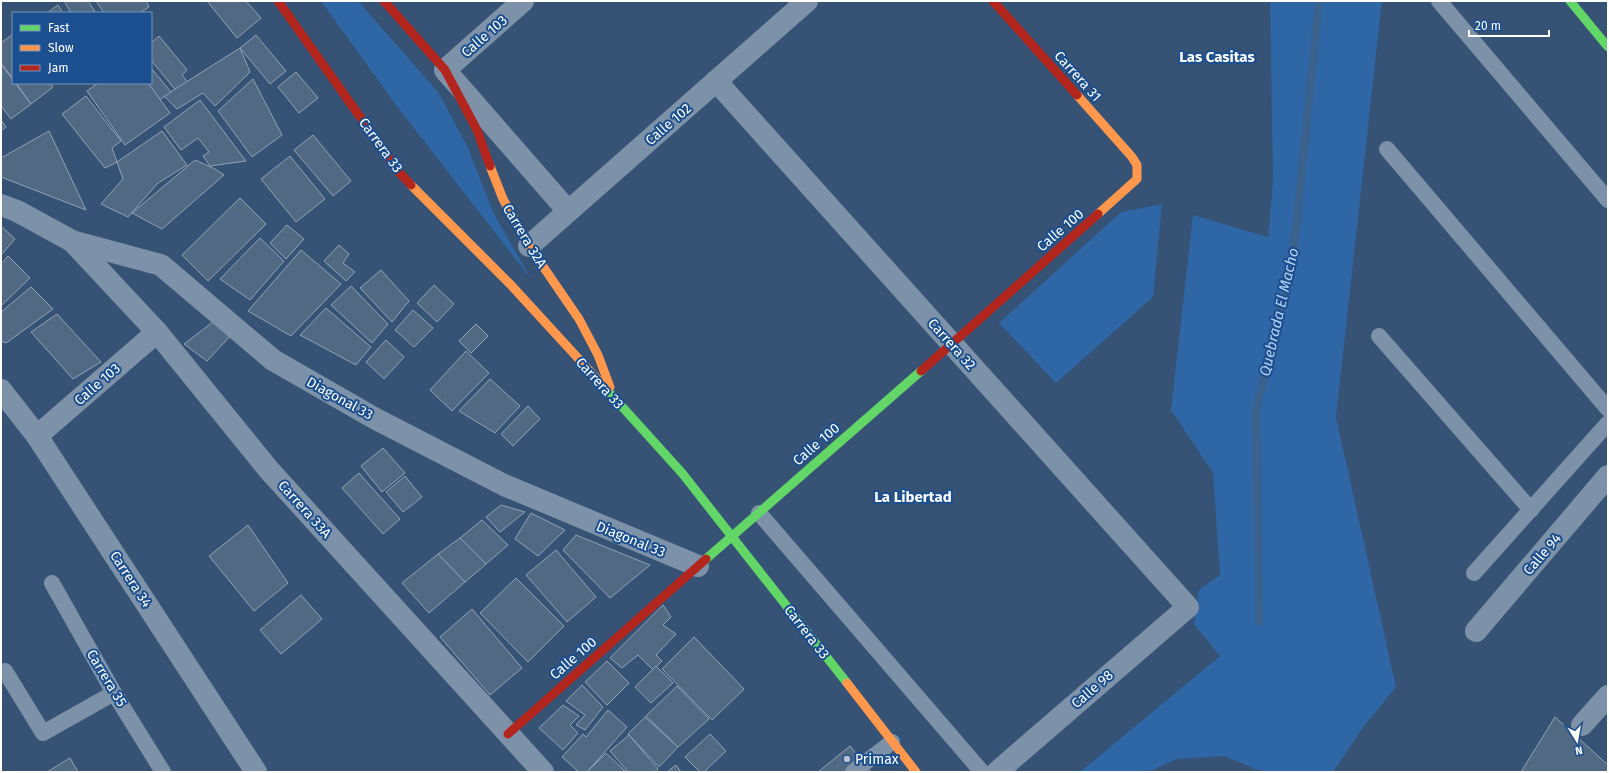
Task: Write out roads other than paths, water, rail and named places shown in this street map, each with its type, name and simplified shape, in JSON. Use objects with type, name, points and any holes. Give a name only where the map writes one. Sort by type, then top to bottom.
[{"type":"main road","name":"Carrera 33","points":[[278,1],[399,172],[511,285],[671,460],[733,536],[916,772]]},
{"type":"main road","name":"Carrera 32A","points":[[384,1],[445,70],[471,117],[503,199],[529,246],[579,319],[598,355],[614,398]]},
{"type":"main road","name":"Carrera 31","points":[[993,1],[1132,157],[1137,165],[1138,172]]},
{"type":"main road","points":[[1570,1],[1608,46]]},
{"type":"main road","name":"Calle 100","points":[[508,734],[1133,184],[1137,178],[1138,172]]},
{"type":"street","name":"Calle 103","points":[[445,70],[523,1]]},
{"type":"street","name":"Calle 102","points":[[529,246],[807,1]]},
{"type":"street","name":"Carrera 32A","points":[[445,70],[568,211]]},
{"type":"street","name":"Carrera 32","points":[[716,81],[1188,607]]},
{"type":"street","name":"Diagonal 33","points":[[1,205],[17,211],[72,241],[161,265],[273,360],[374,418],[504,485],[698,566]]},
{"type":"street","name":"Carrera 33A","points":[[72,241],[157,332],[269,470],[543,772]]},
{"type":"street","name":"Calle 103","points":[[37,436],[157,332]]},
{"type":"street","name":"Carrera 34","points":[[1,390],[37,436],[256,772]]},
{"type":"street","name":"Calle 94","points":[[1476,631],[1608,476]]},
{"type":"street","name":"Calle 98","points":[[997,772],[1188,607]]},
{"type":"street","points":[[1582,725],[1608,696]]},
{"type":"lane","points":[[1439,1],[1608,200]]},
{"type":"lane","points":[[1387,149],[1608,409]]},
{"type":"lane","points":[[1379,336],[1531,510]]},
{"type":"lane","points":[[1474,573],[1608,424]]},
{"type":"lane","points":[[759,513],[982,772]]},
{"type":"lane","name":"Carrera 35","points":[[52,583],[114,693],[163,772]]},
{"type":"lane","points":[[5,671],[42,733],[114,693]]},
{"type":"lane","points":[[853,772],[892,742]]},
{"type":"waterway","name":"Quebrada El Macho","points":[[1259,622],[1256,410],[1292,268],[1319,1]]},
{"type":"place","name":"Primax","points":[[847,759]]},
{"type":"district","name":"Las Casitas","points":[[1217,57]]},
{"type":"district","name":"La Libertad","points":[[913,497]]}]
